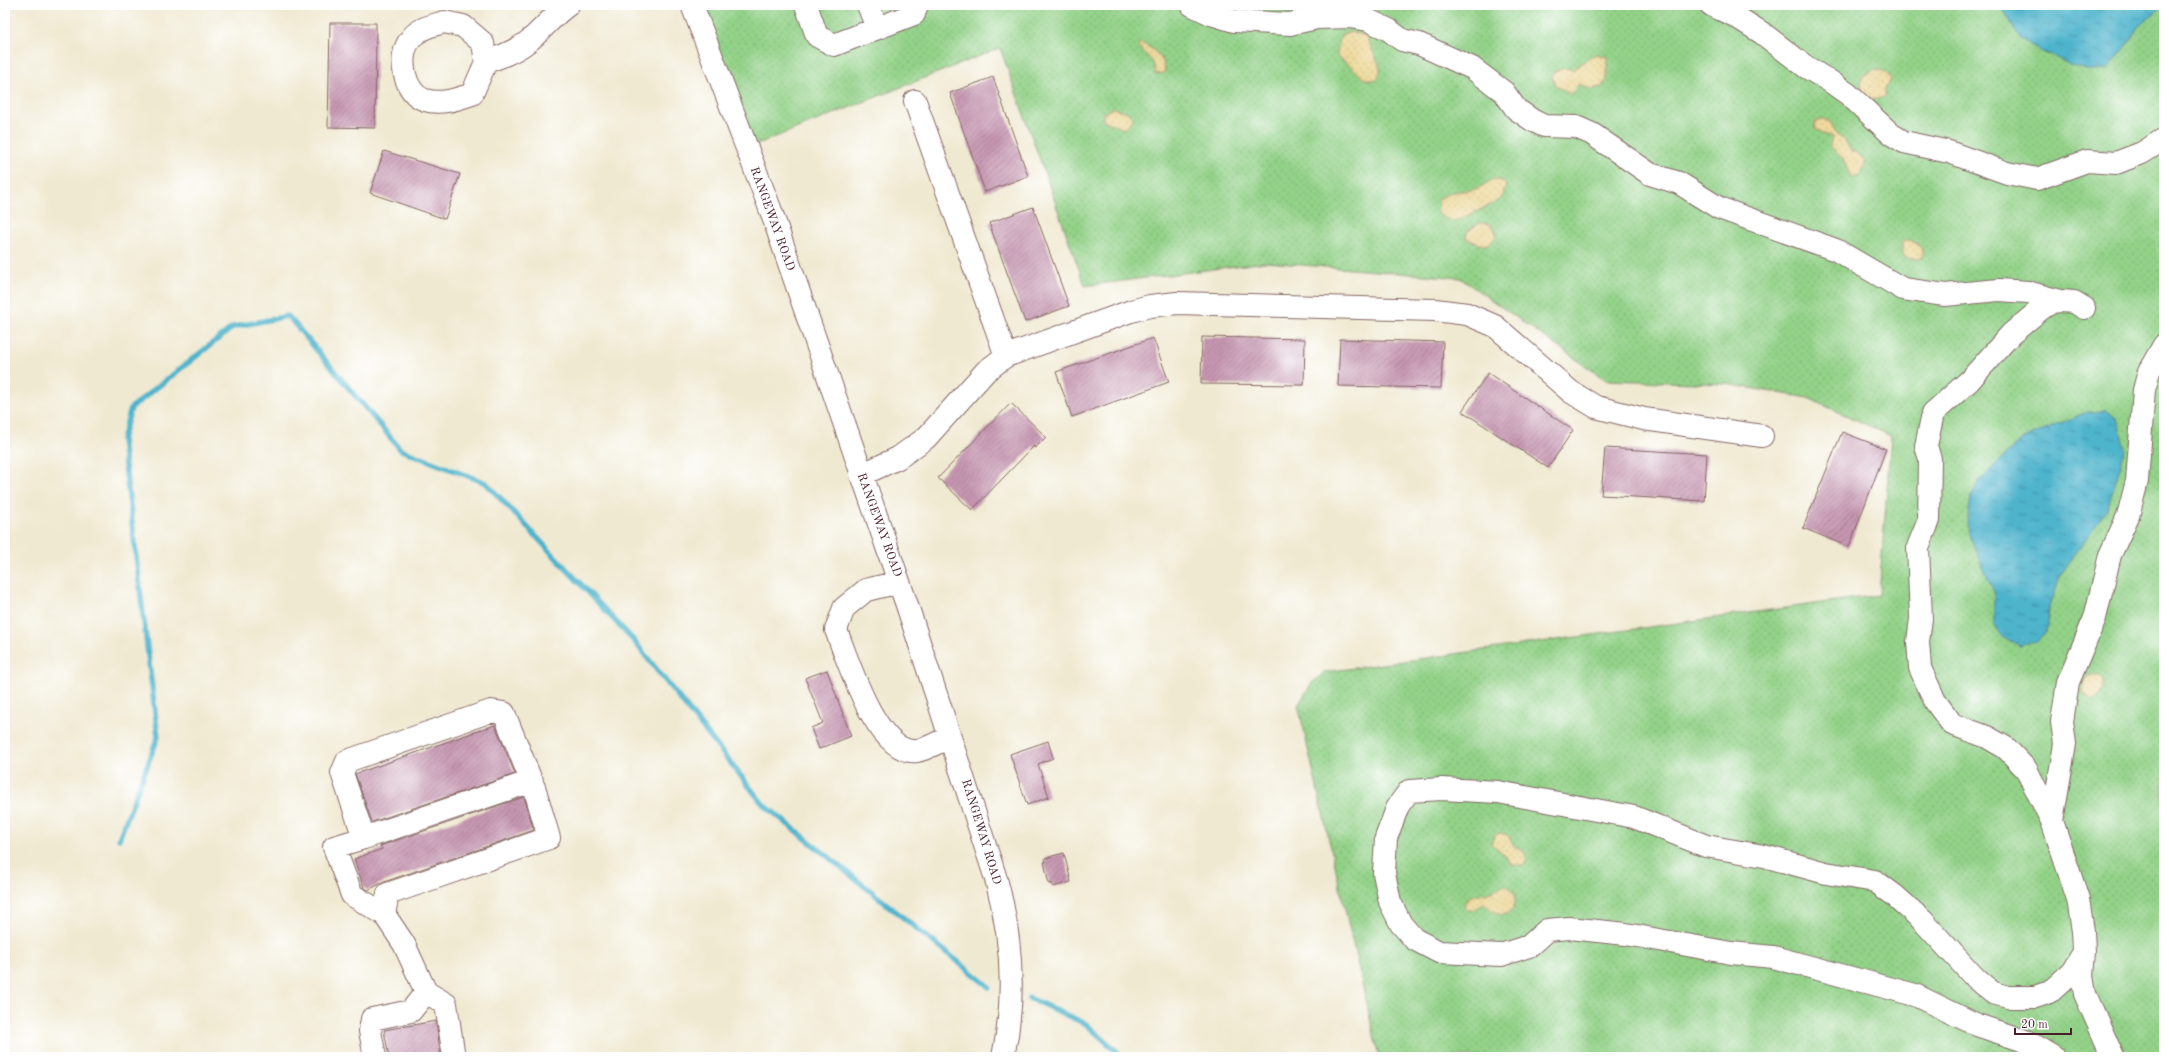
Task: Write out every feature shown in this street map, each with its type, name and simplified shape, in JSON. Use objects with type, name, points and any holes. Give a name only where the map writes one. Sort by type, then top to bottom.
[{"type":"street","points":[[486,62],[505,56],[527,43],[555,14],[568,5]]},
{"type":"street","name":"RANGEWAY ROAD","points":[[692,5],[770,211],[899,582],[1004,906],[1011,965],[1011,991],[1004,1057]]},
{"type":"street","points":[[806,5],[817,36],[834,45],[914,14],[917,5]]},
{"type":"street","points":[[868,5],[877,28]]},
{"type":"street","points":[[1192,5],[1211,14],[1234,21],[1290,24],[1317,18],[1350,17],[1368,20],[1389,30],[1402,40],[1419,44],[1472,68],[1504,92],[1516,109],[1532,120],[1544,126],[1576,127],[1592,134],[1635,166],[1650,174],[1679,183],[1719,208],[1836,250],[1903,289],[1945,296],[1999,290],[2028,292],[2060,301]]},
{"type":"street","points":[[1711,5],[1735,16],[1762,32],[1806,67],[1832,82],[1848,94],[1891,134],[1904,142],[1949,152],[2007,173],[2036,179],[2087,161],[2116,163],[2142,153],[2164,139]]},
{"type":"street","points":[[915,101],[1006,356]]},
{"type":"street","points":[[2084,308],[2074,302],[2060,301],[2052,302],[2041,309],[2011,334],[1969,381],[1933,413],[1926,446],[1930,459],[1929,520],[1918,547],[1922,618],[1918,642],[1920,668],[1935,701],[1952,724],[1987,737],[2006,748],[2026,769],[2052,821],[2078,899],[2083,931],[2084,952],[2082,976],[2085,994],[2113,1057]]},
{"type":"street","points":[[861,475],[898,458],[926,438],[986,371],[1006,356],[1131,311],[1150,306],[1177,303],[1451,311],[1467,314],[1495,326],[1571,392],[1596,407],[1644,419],[1762,436]]},
{"type":"street","points":[[2052,821],[2065,744],[2062,722],[2068,682],[2090,632],[2110,555],[2128,516],[2137,481],[2144,390],[2149,371],[2164,345]]},
{"type":"street","points":[[899,582],[866,590],[844,608],[836,630],[867,705],[882,732],[898,747],[916,751],[950,737]]},
{"type":"street","points":[[364,838],[342,773],[348,761],[491,711],[504,713],[532,781],[549,838],[388,894],[384,914]]},
{"type":"street","points":[[454,1057],[446,1004],[426,992],[404,944],[384,914],[352,895],[334,847],[532,781]]},
{"type":"street","points":[[2053,1057],[2028,1042],[1977,1024],[1915,995],[1773,957],[1731,953],[1626,934],[1569,928],[1547,930],[1530,946],[1502,955],[1439,952],[1414,939],[1401,924],[1390,902],[1384,873],[1386,838],[1398,806],[1410,790],[1477,791],[1539,799],[1634,817],[1706,846],[1764,856],[1826,873],[1875,881],[1894,895],[1923,921],[1976,979],[1993,993],[2008,996],[2035,997],[2050,992],[2072,972],[2084,952]]},
{"type":"street","points":[[375,1057],[370,1031],[372,1019],[411,1011],[426,992]]},
{"type":"green space","points":[[699,5],[2164,5],[2164,1057],[1379,1057],[1298,705],[1312,683],[1325,672],[1879,595],[1891,436],[1808,398],[1726,384],[1606,380],[1460,278],[1266,262],[1085,286],[1000,48],[755,145]]},
{"type":"sand","points":[[1353,32],[1362,35],[1367,39],[1380,67],[1380,73],[1376,80],[1368,80],[1364,78],[1338,57],[1337,51],[1342,34]]},
{"type":"sand","points":[[1140,43],[1149,47],[1158,54],[1165,68],[1164,73],[1156,74],[1153,62],[1138,46]]},
{"type":"sand","points":[[1596,54],[1607,57],[1607,80],[1602,87],[1590,89],[1579,84],[1571,94],[1555,85],[1552,75],[1555,71],[1566,68],[1572,70]]},
{"type":"sand","points":[[1875,69],[1884,72],[1891,80],[1885,88],[1885,97],[1876,99],[1866,98],[1862,88],[1863,76]]},
{"type":"sand","points":[[1112,108],[1127,112],[1134,118],[1124,129],[1103,120],[1103,114]]},
{"type":"sand","points":[[1821,119],[1831,123],[1836,134],[1845,141],[1851,151],[1857,153],[1864,159],[1865,166],[1859,176],[1851,178],[1843,159],[1830,146],[1832,137],[1820,133],[1815,129],[1815,122]]},
{"type":"sand","points":[[1493,179],[1503,181],[1506,184],[1503,196],[1498,201],[1461,219],[1453,221],[1444,218],[1438,212],[1438,200],[1444,196],[1454,192],[1468,191],[1478,188]]},
{"type":"sand","points":[[1480,223],[1490,224],[1496,232],[1496,237],[1489,244],[1482,245],[1467,239],[1466,236],[1468,231]]},
{"type":"sand","points":[[1908,240],[1914,242],[1921,248],[1922,257],[1917,259],[1906,258],[1902,253],[1902,242]]},
{"type":"sand","points":[[2094,674],[2102,678],[2104,688],[2099,697],[2093,700],[2083,693],[2085,678]]},
{"type":"sand","points":[[1499,833],[1508,835],[1514,846],[1524,852],[1527,859],[1523,865],[1512,865],[1504,854],[1492,844],[1495,835]]},
{"type":"sand","points":[[1505,885],[1511,889],[1515,899],[1515,904],[1509,912],[1498,914],[1483,903],[1474,910],[1467,910],[1464,905],[1471,896],[1488,892]]},
{"type":"water","points":[[2001,5],[2164,5],[2138,27],[2126,47],[2107,70],[2087,70],[2072,66],[2054,56],[2044,53],[2021,39]]},
{"type":"water","points":[[2107,411],[2118,421],[2125,450],[2107,509],[2061,574],[2049,606],[2048,627],[2037,642],[2020,646],[2003,637],[1994,624],[1994,592],[1973,545],[1967,522],[1971,498],[1980,480],[2021,440],[2087,412]]},
{"type":"building","points":[[330,23],[376,23],[375,128],[328,127]]},
{"type":"building","points":[[993,77],[1028,176],[985,192],[950,93]]},
{"type":"building","points":[[384,151],[460,174],[445,219],[370,193]]},
{"type":"building","points":[[1033,207],[1069,306],[1025,322],[989,223]]},
{"type":"building","points":[[1202,337],[1305,339],[1304,385],[1201,384]]},
{"type":"building","points":[[1153,338],[1169,382],[1072,417],[1056,372]]},
{"type":"building","points":[[1340,339],[1443,342],[1441,388],[1338,386]]},
{"type":"building","points":[[1488,373],[1573,430],[1548,468],[1462,411]]},
{"type":"building","points":[[1011,403],[1046,437],[1035,448],[1034,446],[972,510],[938,478]]},
{"type":"building","points":[[1842,432],[1886,449],[1849,547],[1803,528]]},
{"type":"building","points":[[1605,448],[1707,454],[1704,501],[1601,495]]},
{"type":"building","points":[[827,670],[851,736],[819,749],[811,728],[823,723],[805,678]]},
{"type":"building","points":[[495,725],[515,774],[372,822],[355,774]]},
{"type":"building","points":[[1048,741],[1053,758],[1038,764],[1049,797],[1027,805],[1010,754]]},
{"type":"building","points":[[524,797],[534,830],[384,882],[368,890],[364,888],[354,859],[382,849],[380,846]]},
{"type":"building","points":[[1064,853],[1071,882],[1053,887],[1052,883],[1049,884],[1044,862],[1046,862],[1045,858]]},
{"type":"building","points":[[436,1021],[441,1057],[389,1057],[384,1030]]},
{"type":"waterway","points":[[119,839],[158,737],[122,440],[131,408],[233,327],[288,316],[401,450],[486,483],[634,641],[763,804],[989,987]]},
{"type":"waterway","points":[[1029,998],[1086,1024],[1123,1057]]}]
